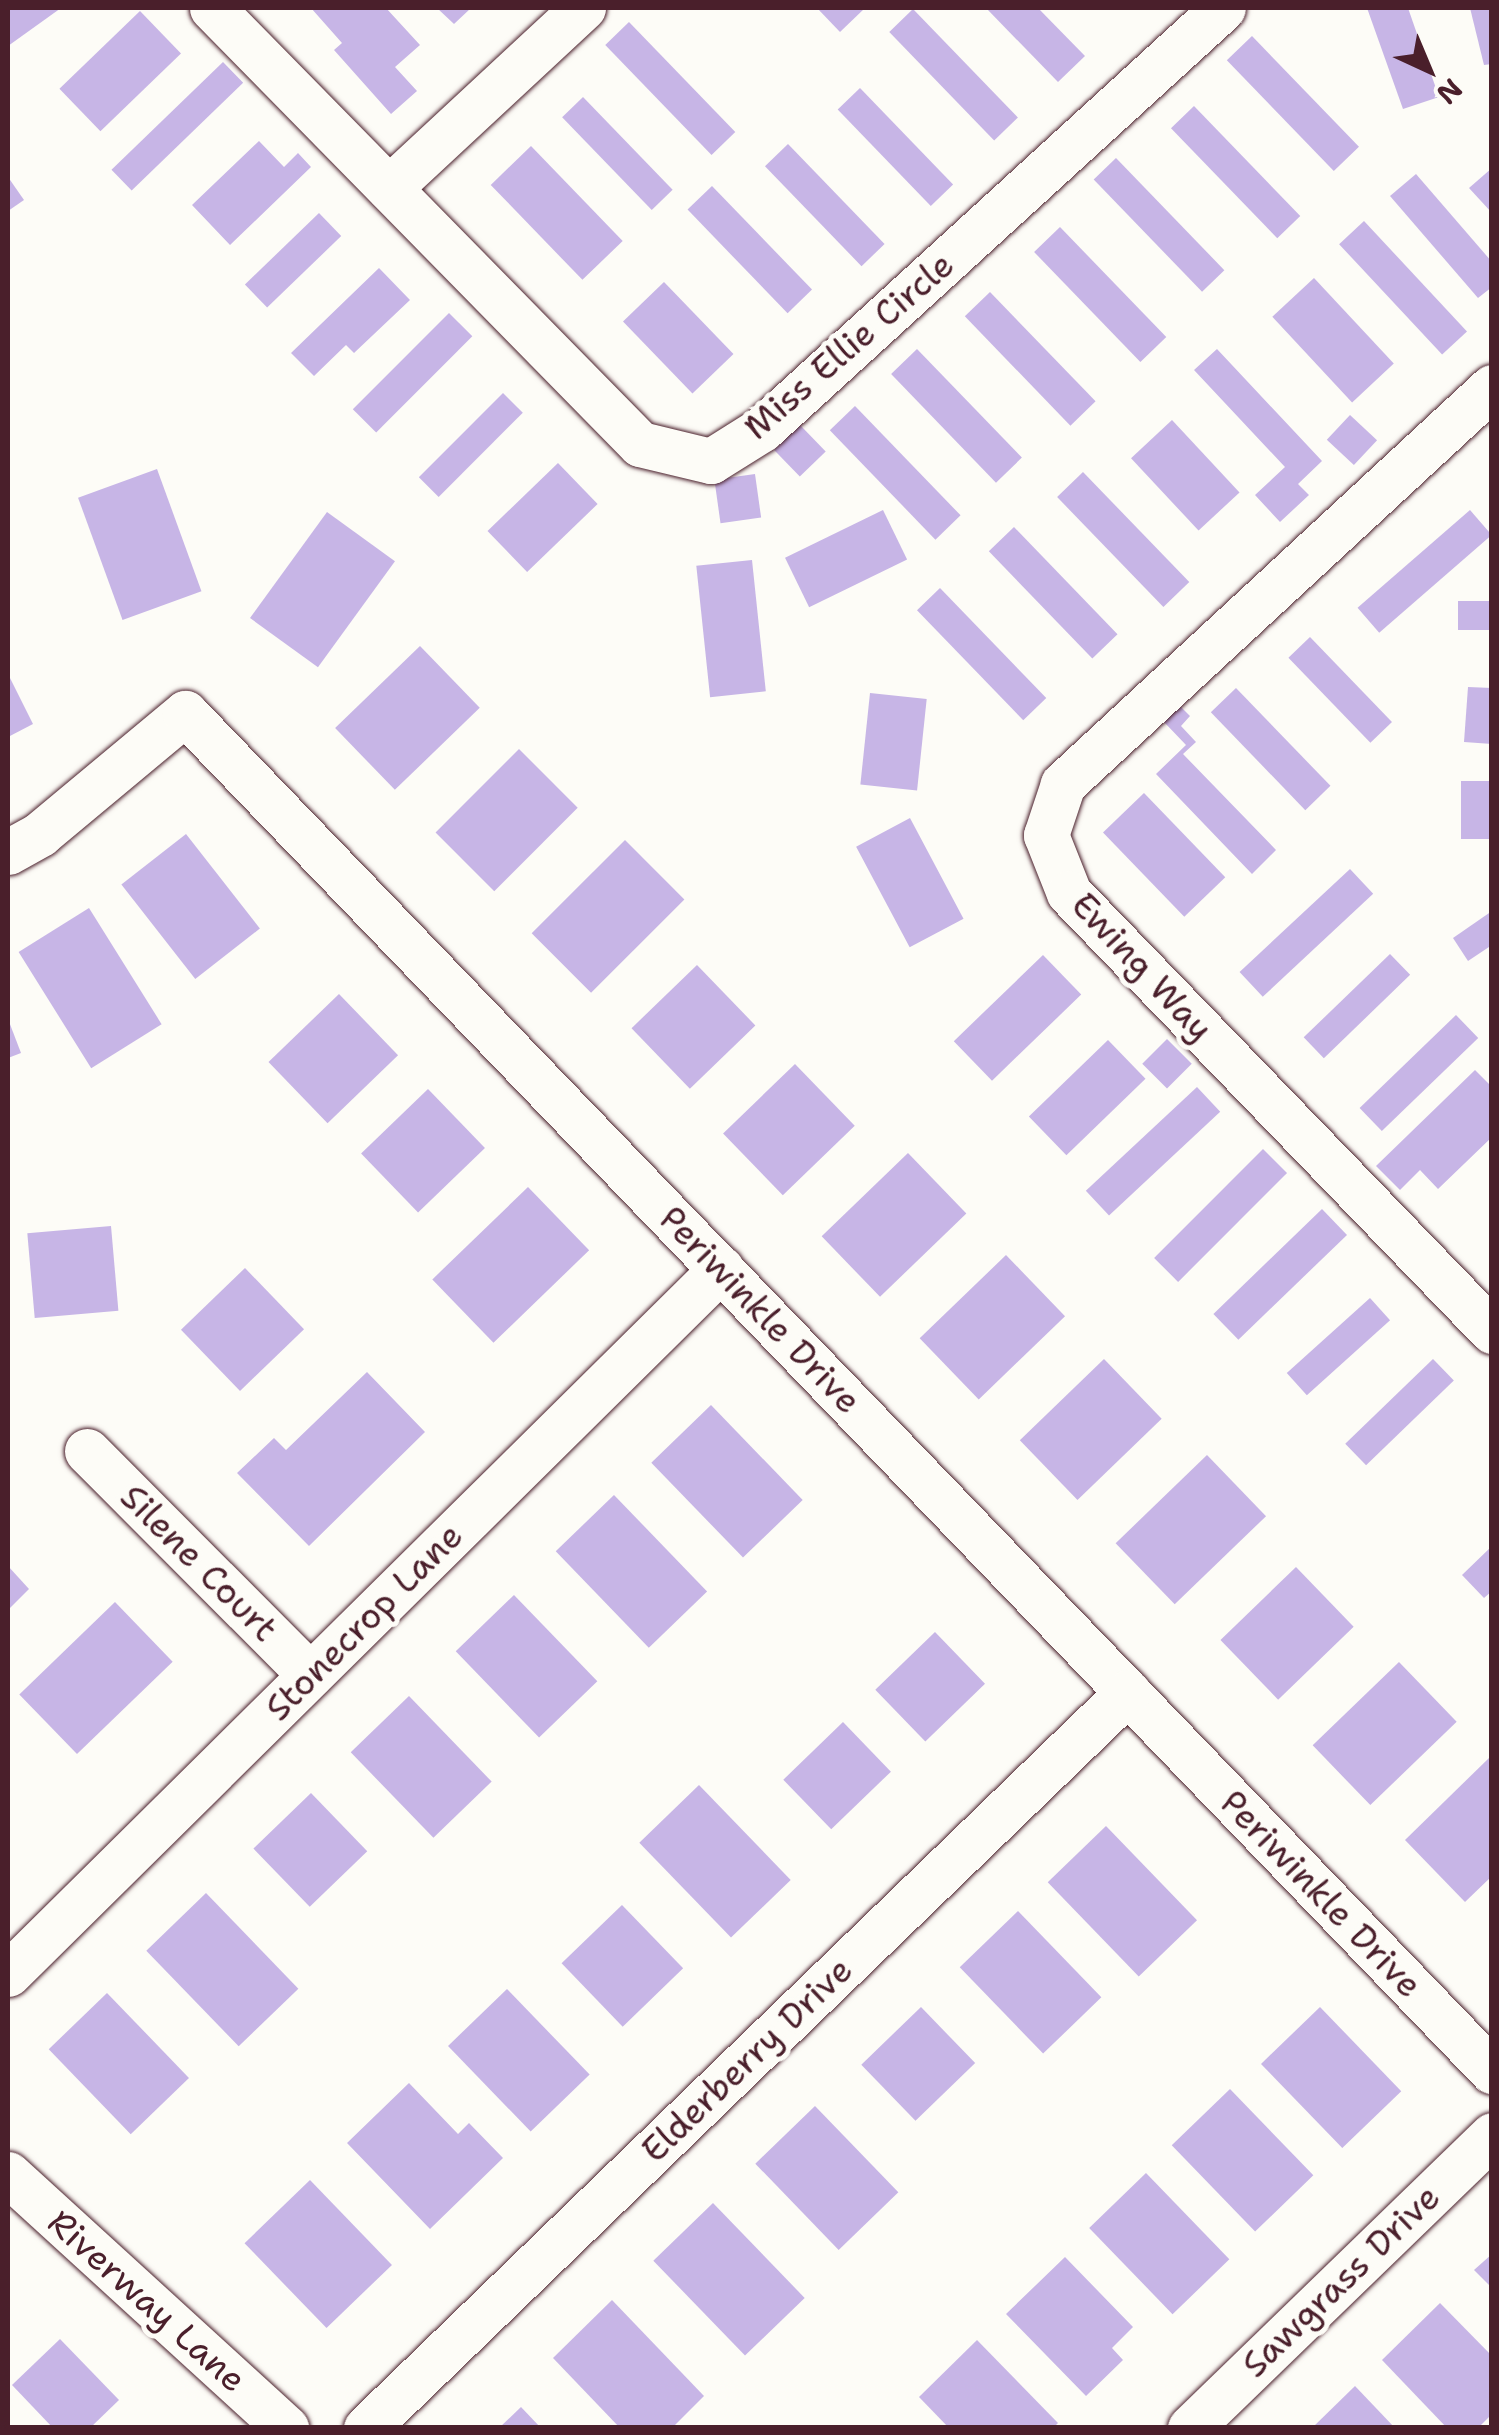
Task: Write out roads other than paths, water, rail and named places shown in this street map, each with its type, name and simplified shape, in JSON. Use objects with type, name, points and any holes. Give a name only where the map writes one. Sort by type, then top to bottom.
[{"type":"street","name":"Miss Ellie Circle","points":[[212,8],[640,444],[711,461],[762,429],[1223,8]]},
{"type":"street","points":[[390,188],[584,8]]},
{"type":"street","name":"Ewing Way","points":[[1492,388],[1063,784],[1046,834],[1068,893],[1492,1331]]},
{"type":"street","name":"Periwinkle Drive","points":[[8,852],[40,834],[185,712],[1492,2071]]},
{"type":"street","name":"Stonecrop Lane","points":[[8,1974],[720,1269]]},
{"type":"street","name":"Silene Court","points":[[87,1452],[310,1676]]},
{"type":"street","name":"Elderberry Drive","points":[[366,2428],[1128,1692]]},
{"type":"street","name":"Sawgrass Drive","points":[[1190,2428],[1492,2136]]},
{"type":"street","name":"Riverway Lane","points":[[8,2174],[286,2428]]}]
